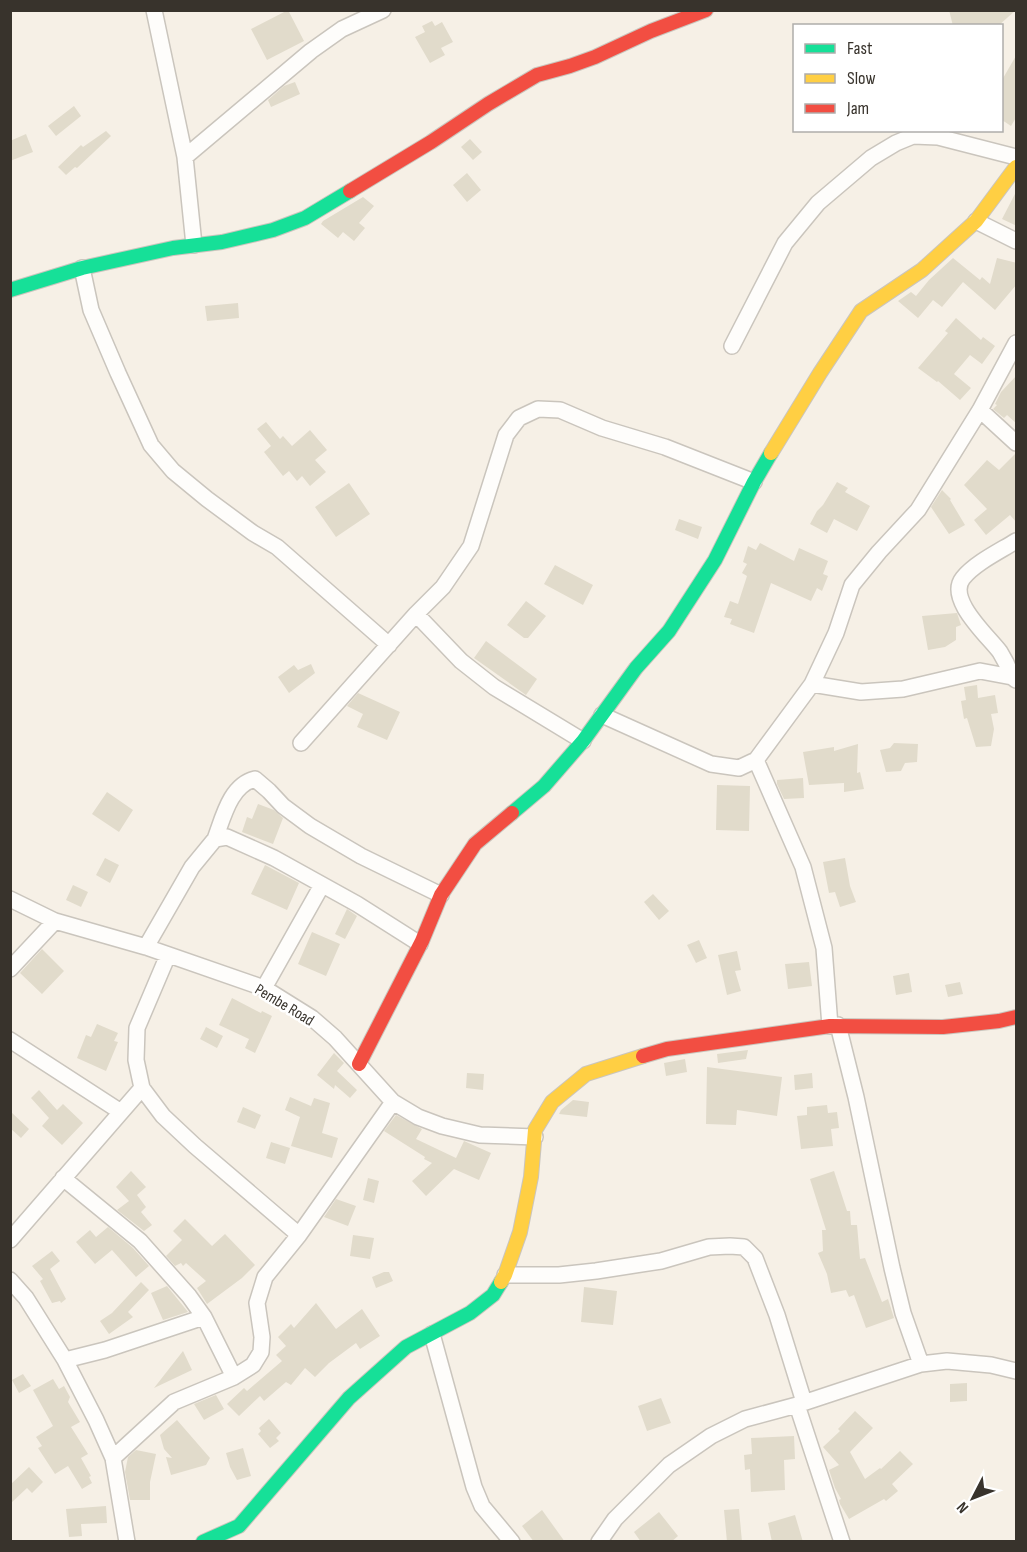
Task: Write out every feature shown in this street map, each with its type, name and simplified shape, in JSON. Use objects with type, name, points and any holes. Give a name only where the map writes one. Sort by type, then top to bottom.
[{"type":"street","points":[[154,10],[185,157],[194,245]]},
{"type":"street","points":[[185,157],[311,51],[342,29],[383,10]]},
{"type":"street","points":[[10,290],[82,268],[173,248],[251,236],[305,218],[537,75],[595,57],[651,31],[706,10]]},
{"type":"street","points":[[732,346],[785,243],[818,203],[871,158],[913,136],[938,137],[1017,158]]},
{"type":"street","points":[[359,1064],[420,944],[441,895],[475,844],[544,786],[583,741],[636,668],[669,631],[715,560],[754,482],[820,373],[861,311],[922,270],[976,221],[1017,167]]},
{"type":"street","points":[[976,221],[1017,241]]},
{"type":"street","points":[[82,268],[91,309],[151,445],[173,471],[207,500],[277,547],[389,645]]},
{"type":"street","points":[[602,715],[711,764],[739,768],[756,760],[812,684],[836,633],[852,585],[918,510],[980,411],[1017,343]]},
{"type":"street","points":[[301,742],[443,587],[471,546],[506,435],[519,418],[538,409],[560,410],[602,428],[665,447],[754,482]]},
{"type":"street","points":[[980,411],[1017,443]]},
{"type":"street","points":[[1014,679],[1000,652],[969,614],[961,600],[958,587],[962,579],[973,568],[1017,541]]},
{"type":"street","points":[[416,614],[460,661],[494,687],[583,741]]},
{"type":"street","points":[[812,684],[861,692],[903,689],[980,670],[1014,679]]},
{"type":"street","points":[[756,760],[803,867],[824,948],[834,1025],[856,1097],[903,1313],[921,1364]]},
{"type":"street","points":[[146,947],[192,867],[215,839],[233,794],[248,781],[255,779],[283,806],[310,826],[361,856],[441,895]]},
{"type":"street","points":[[215,839],[227,837],[274,858],[357,904],[420,944]]},
{"type":"street","points":[[264,988],[322,885]]},
{"type":"street","name":"Pembe Road","points":[[10,899],[55,921],[146,947],[264,988],[312,1018],[335,1038],[393,1102],[418,1117],[442,1126],[480,1135],[535,1137]]},
{"type":"street","points":[[10,969],[55,921]]},
{"type":"street","points":[[168,955],[137,1028],[136,1060],[142,1088],[163,1116],[195,1146],[299,1235]]},
{"type":"street","points":[[202,1542],[239,1526],[349,1398],[406,1347],[470,1313],[493,1295],[505,1275],[520,1232],[531,1177],[535,1130],[552,1102],[586,1074],[667,1049],[834,1025],[943,1027],[1017,1017]]},
{"type":"street","points":[[10,1040],[121,1112]]},
{"type":"street","points":[[10,1240],[142,1088]]},
{"type":"street","points":[[113,1458],[174,1402],[234,1377],[254,1365],[261,1352],[262,1337],[257,1303],[265,1277],[299,1235],[393,1102]]},
{"type":"street","points":[[63,1178],[140,1241],[189,1296],[204,1317],[234,1377]]},
{"type":"street","points":[[505,1275],[559,1275],[596,1271],[661,1261],[709,1246],[744,1248],[755,1258],[777,1315],[800,1404],[842,1542]]},
{"type":"street","points":[[10,1280],[26,1298],[65,1360],[113,1458],[127,1542]]},
{"type":"street","points":[[65,1360],[105,1350],[204,1317]]},
{"type":"street","points":[[432,1334],[474,1487],[482,1506],[512,1542]]},
{"type":"street","points":[[599,1542],[621,1512],[669,1465],[711,1436],[745,1419],[800,1404],[921,1364],[947,1362],[992,1365],[1017,1371]]},
{"type":"building","points":[[288,10],[304,41],[267,60],[251,29]]},
{"type":"building","points":[[949,10],[1016,10],[1000,24],[952,24]]},
{"type":"building","points":[[432,21],[435,26],[442,22],[453,42],[441,48],[445,55],[430,63],[415,37],[425,32],[422,26]]},
{"type":"building","points":[[1017,54],[1017,116],[1011,126],[1003,121],[1003,78]]},
{"type":"building","points":[[295,82],[300,94],[271,107],[268,100],[284,86]]},
{"type":"building","points":[[74,106],[81,116],[56,136],[48,126]]},
{"type":"building","points":[[106,131],[111,136],[77,168],[75,167],[66,175],[58,167],[81,145],[83,147]]},
{"type":"building","points":[[26,134],[33,152],[10,161],[10,141]]},
{"type":"building","points":[[470,139],[482,152],[473,160],[461,147]]},
{"type":"building","points":[[467,173],[481,190],[467,202],[453,185]]},
{"type":"building","points":[[1017,190],[1017,226],[1002,219]]},
{"type":"building","points":[[363,197],[374,206],[359,223],[365,228],[354,241],[343,232],[338,238],[321,224],[323,221]]},
{"type":"building","points":[[953,258],[980,280],[982,277],[990,284],[997,258],[1017,263],[1017,284],[995,310],[963,282],[942,307],[933,300],[918,318],[898,301],[911,292],[916,296],[929,280]]},
{"type":"building","points":[[238,303],[239,318],[207,321],[205,306]]},
{"type":"building","points":[[956,318],[981,340],[983,337],[995,346],[982,364],[970,355],[954,374],[971,388],[960,400],[918,368],[948,333],[945,331]]},
{"type":"building","points":[[1017,375],[1017,424],[1007,415],[1004,418],[993,409],[997,405],[995,404],[1001,392]]},
{"type":"building","points":[[266,422],[280,439],[283,436],[292,446],[310,430],[327,450],[315,460],[326,472],[310,486],[302,476],[297,481],[289,471],[283,476],[264,452],[271,446],[257,429]]},
{"type":"building","points":[[1017,452],[1017,523],[1010,515],[986,535],[974,520],[987,509],[964,485],[987,460],[999,470]]},
{"type":"building","points":[[837,482],[848,488],[845,492],[870,506],[857,531],[834,519],[827,533],[810,524]]},
{"type":"building","points":[[349,483],[370,514],[336,537],[315,507]]},
{"type":"building","points":[[942,490],[951,499],[965,525],[949,534],[931,507]]},
{"type":"building","points":[[679,519],[702,527],[698,539],[675,530]]},
{"type":"building","points":[[760,543],[794,561],[799,548],[828,561],[823,574],[828,576],[822,591],[817,588],[811,601],[771,583],[754,633],[730,624],[732,619],[724,617],[730,601],[738,604],[747,576],[742,573],[747,564],[743,562],[748,546],[756,550]]},
{"type":"building","points":[[555,565],[593,585],[583,605],[544,584]]},
{"type":"building","points":[[526,601],[546,616],[528,638],[524,638],[507,625]]},
{"type":"building","points":[[957,613],[961,625],[956,627],[956,640],[945,647],[928,650],[922,616]]},
{"type":"building","points":[[486,641],[537,679],[526,695],[474,658]]},
{"type":"building","points":[[311,664],[315,673],[289,693],[278,677],[294,665],[298,670]]},
{"type":"building","points":[[977,685],[978,698],[995,695],[998,713],[991,714],[994,729],[991,746],[976,747],[967,718],[964,719],[961,701],[966,700],[964,687]]},
{"type":"building","points":[[358,693],[400,712],[387,740],[357,727],[363,714],[347,706]]},
{"type":"building","points":[[894,743],[918,744],[917,762],[905,763],[901,771],[886,772],[880,750],[890,748]]},
{"type":"building","points":[[858,744],[857,773],[860,772],[864,789],[844,792],[844,783],[809,785],[803,752],[834,747],[834,751]]},
{"type":"building","points":[[803,778],[804,798],[784,799],[777,780]]},
{"type":"building","points":[[717,785],[750,786],[749,831],[716,830]]},
{"type":"building","points":[[107,792],[133,810],[119,832],[92,814]]},
{"type":"building","points":[[258,804],[274,810],[283,818],[273,844],[242,832],[247,817],[252,819]]},
{"type":"building","points":[[105,858],[119,865],[110,883],[96,875]]},
{"type":"building","points":[[845,858],[850,886],[856,902],[840,907],[835,892],[829,893],[823,862]]},
{"type":"building","points":[[265,865],[299,883],[287,910],[251,894]]},
{"type":"building","points":[[73,885],[88,892],[81,907],[66,900]]},
{"type":"building","points":[[653,894],[669,911],[659,920],[644,902]]},
{"type":"building","points":[[347,909],[357,916],[345,939],[335,934]]},
{"type":"building","points":[[312,932],[340,944],[326,976],[298,964]]},
{"type":"building","points":[[699,940],[707,958],[696,963],[687,945]]},
{"type":"building","points":[[42,949],[64,971],[42,994],[20,973]]},
{"type":"building","points":[[737,951],[741,970],[735,971],[741,991],[727,995],[718,955]]},
{"type":"building","points":[[809,962],[812,986],[788,989],[785,964]]},
{"type":"building","points":[[909,973],[912,992],[896,995],[893,976]]},
{"type":"building","points":[[960,982],[963,994],[948,997],[945,985]]},
{"type":"building","points":[[232,998],[272,1016],[255,1053],[245,1048],[249,1039],[219,1025]]},
{"type":"building","points":[[97,1024],[118,1033],[114,1041],[118,1042],[106,1071],[77,1058],[86,1035],[91,1037]]},
{"type":"building","points":[[206,1027],[223,1036],[217,1048],[200,1039]]},
{"type":"building","points":[[748,1050],[746,1059],[718,1063],[717,1054]]},
{"type":"building","points":[[334,1053],[344,1063],[337,1071],[357,1090],[350,1098],[335,1085],[334,1089],[317,1075]]},
{"type":"building","points":[[685,1059],[687,1072],[666,1076],[664,1063]]},
{"type":"building","points":[[707,1067],[782,1077],[777,1116],[737,1110],[736,1125],[706,1124]]},
{"type":"building","points":[[467,1073],[484,1074],[483,1090],[466,1088]]},
{"type":"building","points":[[812,1073],[813,1088],[795,1090],[794,1075]]},
{"type":"building","points":[[39,1090],[57,1110],[63,1104],[83,1123],[62,1145],[42,1126],[49,1118],[31,1098]]},
{"type":"building","points":[[290,1097],[311,1106],[314,1098],[330,1103],[322,1133],[338,1138],[332,1158],[291,1146],[300,1117],[285,1110]]},
{"type":"building","points":[[573,1100],[589,1102],[587,1117],[559,1114]]},
{"type":"building","points":[[827,1105],[828,1113],[837,1112],[839,1128],[831,1129],[833,1146],[801,1149],[797,1116],[807,1115],[807,1107]]},
{"type":"building","points":[[243,1107],[261,1115],[255,1129],[237,1122]]},
{"type":"building","points":[[10,1111],[29,1129],[21,1138],[10,1128]]},
{"type":"building","points":[[396,1115],[422,1129],[416,1139],[456,1158],[464,1141],[491,1153],[479,1180],[454,1169],[426,1196],[412,1181],[432,1163],[384,1131]]},
{"type":"building","points":[[271,1142],[290,1148],[285,1164],[266,1158]]},
{"type":"building","points":[[131,1171],[146,1187],[137,1195],[146,1207],[141,1212],[152,1225],[144,1231],[117,1210],[129,1201],[116,1187]]},
{"type":"building","points":[[834,1171],[847,1211],[850,1211],[851,1225],[857,1225],[860,1259],[865,1258],[882,1302],[888,1299],[894,1318],[866,1328],[854,1295],[849,1297],[846,1290],[831,1293],[827,1274],[818,1253],[823,1251],[822,1230],[826,1230],[810,1179]]},
{"type":"building","points":[[368,1178],[379,1181],[374,1203],[363,1200]]},
{"type":"building","points":[[336,1199],[356,1206],[348,1226],[324,1217]]},
{"type":"building","points":[[185,1219],[212,1246],[225,1234],[255,1265],[242,1278],[207,1304],[197,1288],[206,1281],[186,1263],[183,1266],[181,1263],[175,1266],[166,1256],[182,1240],[173,1231]]},
{"type":"building","points":[[108,1227],[133,1248],[149,1266],[136,1277],[112,1250],[95,1264],[76,1242],[90,1230],[96,1237]]},
{"type":"building","points":[[353,1235],[374,1238],[370,1259],[350,1256]]},
{"type":"building","points":[[52,1251],[60,1261],[50,1269],[66,1299],[61,1303],[60,1301],[52,1303],[40,1281],[43,1279],[32,1266]]},
{"type":"building","points":[[389,1272],[393,1281],[376,1288],[372,1277]]},
{"type":"building","points":[[141,1282],[149,1290],[128,1312],[133,1317],[109,1334],[100,1321],[112,1313]]},
{"type":"building","points":[[167,1286],[188,1312],[163,1320],[151,1293]]},
{"type":"building","points":[[584,1287],[617,1291],[613,1325],[581,1322]]},
{"type":"building","points":[[316,1303],[336,1329],[362,1309],[380,1336],[360,1349],[356,1343],[329,1363],[315,1377],[305,1368],[291,1385],[286,1382],[264,1401],[260,1396],[239,1416],[227,1404],[244,1388],[247,1391],[282,1361],[276,1355],[286,1346],[278,1337],[291,1324],[294,1328]]},
{"type":"building","points":[[183,1351],[192,1370],[154,1388]]},
{"type":"building","points":[[23,1374],[31,1386],[19,1393],[12,1380]]},
{"type":"building","points":[[53,1379],[59,1389],[64,1386],[70,1397],[68,1402],[80,1422],[71,1427],[88,1454],[81,1458],[91,1476],[89,1477],[92,1483],[82,1489],[68,1466],[55,1474],[38,1448],[42,1446],[36,1437],[53,1426],[33,1390]]},
{"type":"building","points":[[967,1383],[967,1401],[950,1402],[950,1384]]},
{"type":"building","points":[[216,1395],[224,1409],[204,1420],[194,1404]]},
{"type":"building","points":[[661,1398],[671,1423],[647,1431],[638,1406]]},
{"type":"building","points":[[855,1411],[873,1428],[850,1452],[865,1479],[881,1469],[900,1451],[913,1464],[892,1484],[898,1491],[886,1501],[884,1499],[849,1519],[840,1504],[841,1499],[829,1470],[839,1465],[823,1447],[840,1431],[838,1429]]},
{"type":"building","points":[[269,1419],[281,1433],[276,1438],[279,1441],[270,1448],[258,1434],[261,1431],[259,1428]]},
{"type":"building","points":[[177,1420],[210,1458],[206,1465],[171,1475],[166,1457],[172,1458],[164,1449],[160,1435]]},
{"type":"building","points":[[794,1436],[795,1459],[784,1460],[785,1490],[751,1492],[750,1469],[745,1470],[744,1455],[752,1454],[751,1438]]},
{"type":"building","points":[[243,1448],[251,1476],[237,1480],[226,1453]]},
{"type":"building","points":[[136,1450],[156,1454],[150,1482],[150,1500],[130,1500],[125,1472],[128,1457]]},
{"type":"building","points":[[29,1467],[43,1482],[32,1493],[27,1488],[10,1504],[10,1485]]},
{"type":"building","points":[[106,1506],[107,1523],[81,1524],[82,1536],[69,1537],[66,1509]]},
{"type":"building","points":[[739,1509],[742,1542],[727,1542],[724,1510]]},
{"type":"building","points":[[542,1510],[565,1542],[534,1542],[522,1526]]},
{"type":"building","points":[[659,1512],[678,1536],[671,1542],[641,1542],[634,1532]]},
{"type":"building","points":[[795,1515],[803,1542],[772,1542],[768,1523]]},
{"type":"traffic: fast","points":[[10,290],[82,268],[173,248],[222,242],[273,230],[305,218],[350,191]]},
{"type":"traffic: fast","points":[[512,813],[544,786],[583,741],[636,668],[669,631],[715,560],[771,453]]},
{"type":"traffic: fast","points":[[203,1542],[239,1526],[349,1398],[406,1347],[470,1313],[493,1295],[501,1282]]},
{"type":"traffic: slow","points":[[771,453],[861,311],[922,270],[976,221],[1016,167]]},
{"type":"traffic: slow","points":[[501,1282],[520,1232],[531,1177],[535,1130],[552,1102],[586,1074],[643,1056]]},
{"type":"traffic: jam","points":[[350,191],[537,75],[595,57],[651,31],[706,10]]},
{"type":"traffic: jam","points":[[359,1064],[422,941],[441,895],[475,844],[512,813]]},
{"type":"traffic: jam","points":[[643,1056],[667,1049],[830,1026],[943,1027],[1016,1017]]}]
